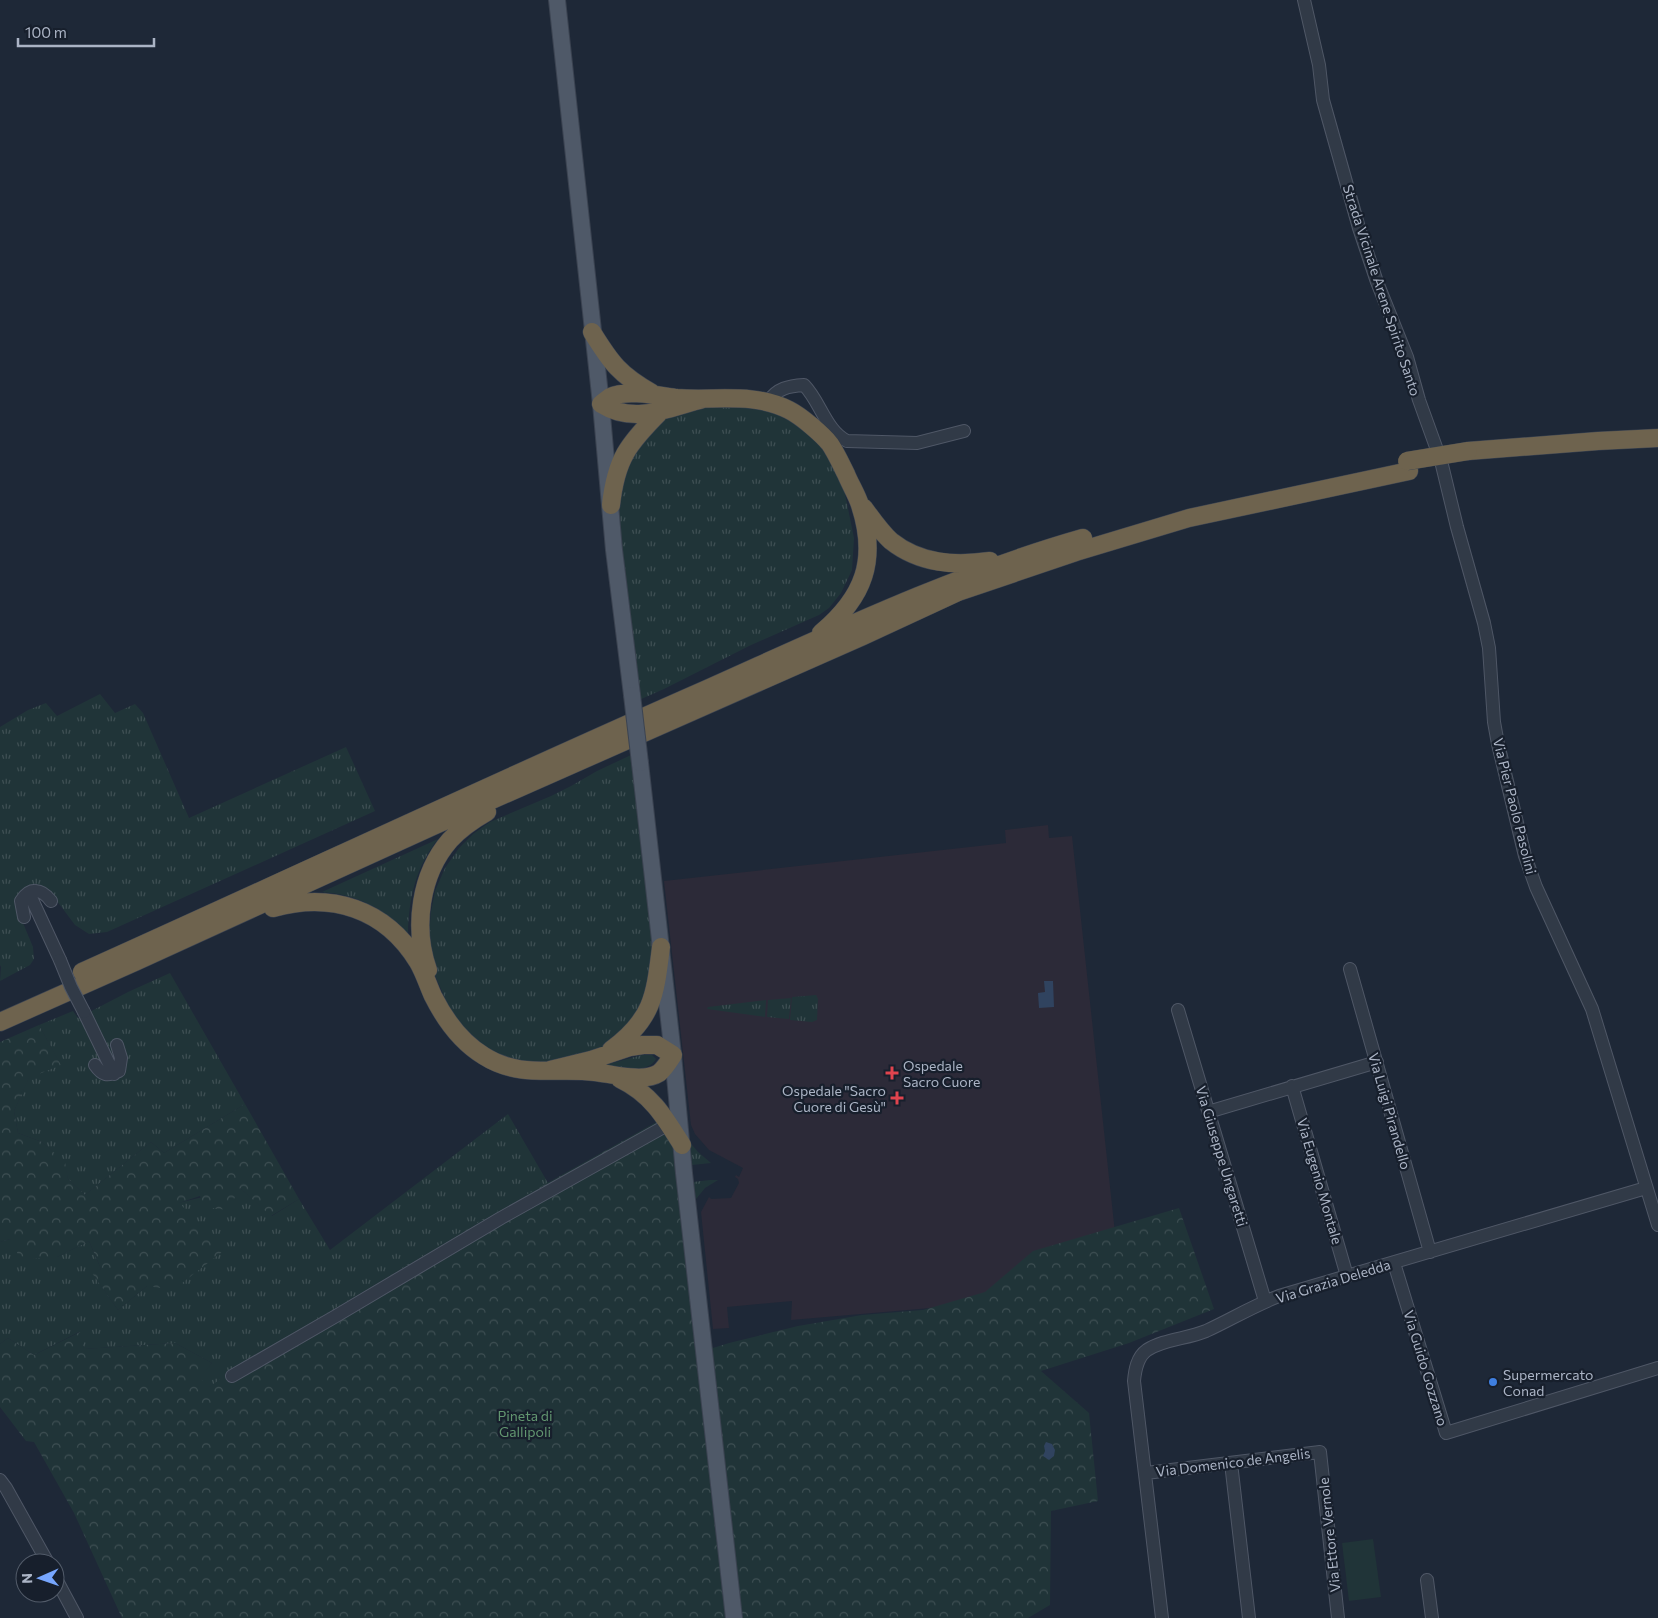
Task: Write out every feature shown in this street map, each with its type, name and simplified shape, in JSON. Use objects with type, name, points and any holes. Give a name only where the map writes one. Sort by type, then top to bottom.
[{"type":"highway","points":[[592,332],[620,372],[655,394]]},
{"type":"highway","points":[[703,399],[660,412],[640,414],[622,414],[601,404],[610,397],[620,394],[655,394],[675,398],[703,399],[748,398],[768,402],[791,410],[829,443],[860,504],[866,526],[868,553],[864,575],[853,600],[835,621],[810,643]]},
{"type":"highway","points":[[611,505],[616,472],[628,447],[660,412]]},
{"type":"highway","points":[[0,1010],[254,895],[424,815],[866,618],[1027,554],[1186,508],[1408,466],[1598,441],[1658,438]]},
{"type":"highway","points":[[1469,457],[1658,448]]},
{"type":"highway","points":[[0,1022],[137,962],[433,826],[958,592],[1076,552],[1189,518],[1408,466]]},
{"type":"highway","points":[[860,504],[891,540],[926,560],[945,564],[966,565],[1027,554]]},
{"type":"highway","points":[[449,1022],[426,963],[420,933],[420,916],[424,892],[438,857],[450,841],[475,819],[492,809],[572,772],[599,753]]},
{"type":"highway","points":[[137,962],[191,945],[272,908],[302,902],[336,903],[369,915],[389,929],[404,943],[417,961],[441,1011],[449,1022],[470,1047],[492,1061],[522,1071],[594,1072],[637,1078],[654,1075],[663,1069],[673,1055],[660,1046],[630,1047],[591,1060],[550,1070]]},
{"type":"highway","points":[[591,1060],[610,1051],[622,1042],[637,1028],[649,1009],[656,989],[661,948]]},
{"type":"highway","points":[[613,1075],[640,1090],[650,1099],[682,1144]]},
{"type":"main road","points":[[557,0],[601,404],[614,550],[661,948],[734,1618]]},
{"type":"street","name":"Strada Vicinale Arene Spirito Santo","points":[[1304,0],[1319,66],[1323,100],[1359,228],[1377,282],[1406,357],[1441,461]]},
{"type":"street","points":[[768,402],[774,394],[783,388],[804,385],[841,438],[847,441],[917,443],[964,431]]},
{"type":"street","name":"Via Pier Paolo Pasolini","points":[[1441,461],[1484,624],[1488,648],[1494,722],[1525,856],[1536,887],[1592,1009],[1658,1225]]},
{"type":"street","points":[[24,917],[21,901],[29,893],[36,890],[44,893],[51,901]]},
{"type":"street","points":[[29,893],[71,987],[114,1074]]},
{"type":"street","name":"Via Luigi Pirandello","points":[[1350,969],[1430,1252]]},
{"type":"street","name":"Via Giuseppe Ungaretti","points":[[1178,1010],[1265,1301]]},
{"type":"street","points":[[95,1065],[101,1073],[107,1075],[119,1071],[121,1058],[117,1045]]},
{"type":"street","points":[[1208,1112],[1376,1062]]},
{"type":"street","name":"Via Eugenio Montale","points":[[1292,1086],[1348,1276]]},
{"type":"street","points":[[232,1376],[501,1218],[669,1124]]},
{"type":"street","name":"Via Grazia Deledda","points":[[1162,1618],[1134,1381],[1134,1373],[1140,1358],[1148,1350],[1205,1331],[1265,1301],[1646,1188]]},
{"type":"street","name":"Via Guido Gozzano","points":[[1394,1262],[1446,1433],[1658,1368]]},
{"type":"street","name":"Via Domenico de Angelis","points":[[1146,1473],[1320,1452]]},
{"type":"street","name":"Via Ettore Vernole","points":[[1320,1452],[1338,1618]]},
{"type":"street","points":[[1231,1463],[1249,1618]]},
{"type":"street","points":[[0,1480],[42,1553]]},
{"type":"street","points":[[1427,1580],[1432,1618]]},
{"type":"street","points":[[65,1596],[76,1618]]},
{"type":"shaded area","name":"Ospedale Sacro Cuore","points":[[1048,825],[1049,838],[1072,836],[1121,1288],[1081,1295],[791,1320],[792,1301],[727,1307],[729,1328],[713,1329],[701,1212],[709,1197],[711,1199],[731,1198],[739,1183],[735,1177],[736,1175],[739,1177],[743,1168],[709,1150],[695,1134],[691,1125],[664,881],[1006,843],[1005,830]]},
{"type":"green space","points":[[708,405],[760,406],[792,419],[822,445],[843,484],[854,538],[852,570],[841,593],[829,608],[819,615],[749,646],[639,700],[616,505],[625,459],[665,416]]},
{"type":"green space","points":[[100,694],[115,713],[135,704],[143,713],[189,818],[346,747],[375,811],[107,932],[89,934],[75,925],[48,889],[40,886],[27,886],[20,891],[15,899],[33,947],[34,959],[30,965],[0,981],[0,727],[28,710],[46,703],[57,716]]},
{"type":"green space","points":[[631,755],[653,949],[653,974],[639,1017],[601,1051],[547,1065],[511,1061],[476,1043],[459,1025],[448,1005],[430,964],[428,945],[435,891],[445,868],[459,848],[473,834],[490,822],[551,796]]},
{"type":"green space","points":[[438,839],[424,860],[415,883],[410,907],[408,933],[388,916],[369,904],[348,896],[322,892]]},
{"type":"green space","points":[[170,973],[245,1104],[164,1153],[151,1142],[85,1195],[68,1179],[64,1162],[42,1142],[18,1133],[14,1111],[29,1077],[60,1064],[39,1025],[73,1011],[78,1018]]},
{"type":"green space","points":[[816,995],[818,999],[817,1020],[812,1022],[790,1020],[792,997]]},
{"type":"green space","points":[[791,998],[789,1019],[767,1017],[768,1000]]},
{"type":"green space","points":[[766,1000],[765,1017],[707,1009],[708,1007]]},
{"type":"green space","points":[[39,1025],[61,1065],[29,1078],[14,1111],[18,1133],[42,1142],[65,1162],[68,1179],[85,1195],[151,1142],[164,1153],[245,1104],[299,1199],[271,1216],[240,1188],[228,1210],[204,1207],[200,1196],[179,1203],[226,1249],[173,1290],[147,1286],[118,1310],[92,1273],[101,1269],[89,1241],[57,1257],[21,1260],[10,1239],[0,1242],[0,1042]]},
{"type":"green space","points":[[642,1055],[652,1055],[656,1059],[647,1067],[633,1069],[605,1065]]},
{"type":"green space","points":[[508,1114],[548,1183],[400,1269],[261,1353],[208,1388],[199,1378],[212,1363],[175,1343],[84,1349],[79,1332],[34,1355],[8,1338],[0,1344],[0,1242],[10,1239],[57,1257],[89,1241],[101,1269],[93,1274],[118,1310],[147,1286],[225,1249],[178,1203],[240,1188],[272,1216],[299,1199],[330,1250]]},
{"type":"green space","name":"Pineta di Gallipoli","points":[[660,1120],[673,1145],[677,1162],[679,1208],[694,1325],[713,1348],[798,1326],[862,1315],[923,1310],[985,1292],[1033,1251],[1179,1208],[1214,1309],[1129,1343],[1041,1371],[1089,1413],[1098,1501],[1051,1511],[1050,1605],[1028,1618],[122,1618],[74,1513],[34,1442],[26,1441],[0,1407],[0,1344],[8,1338],[34,1355],[80,1332],[84,1349],[175,1343],[212,1363],[200,1378],[209,1387],[241,1365],[474,1224]]},
{"type":"green space","points":[[688,1140],[698,1152],[711,1163],[692,1165]]},
{"type":"green space","points":[[718,1180],[705,1188],[696,1199],[693,1182]]},
{"type":"green space","points":[[1373,1539],[1381,1597],[1349,1601],[1342,1543]]},
{"type":"water","points":[[1044,981],[1053,981],[1054,1007],[1039,1008],[1038,993],[1045,992]]},
{"type":"water","points":[[1046,1442],[1052,1444],[1055,1450],[1054,1456],[1049,1460],[1043,1456]]},
{"type":"place","name":"Ospedale Sacro Cuore","points":[[892,1073]]},
{"type":"place","name":"Ospedale \"Sacro Cuore di Gesù\"","points":[[897,1098]]},
{"type":"place","name":"Supermercato Conad","points":[[1493,1382]]}]
